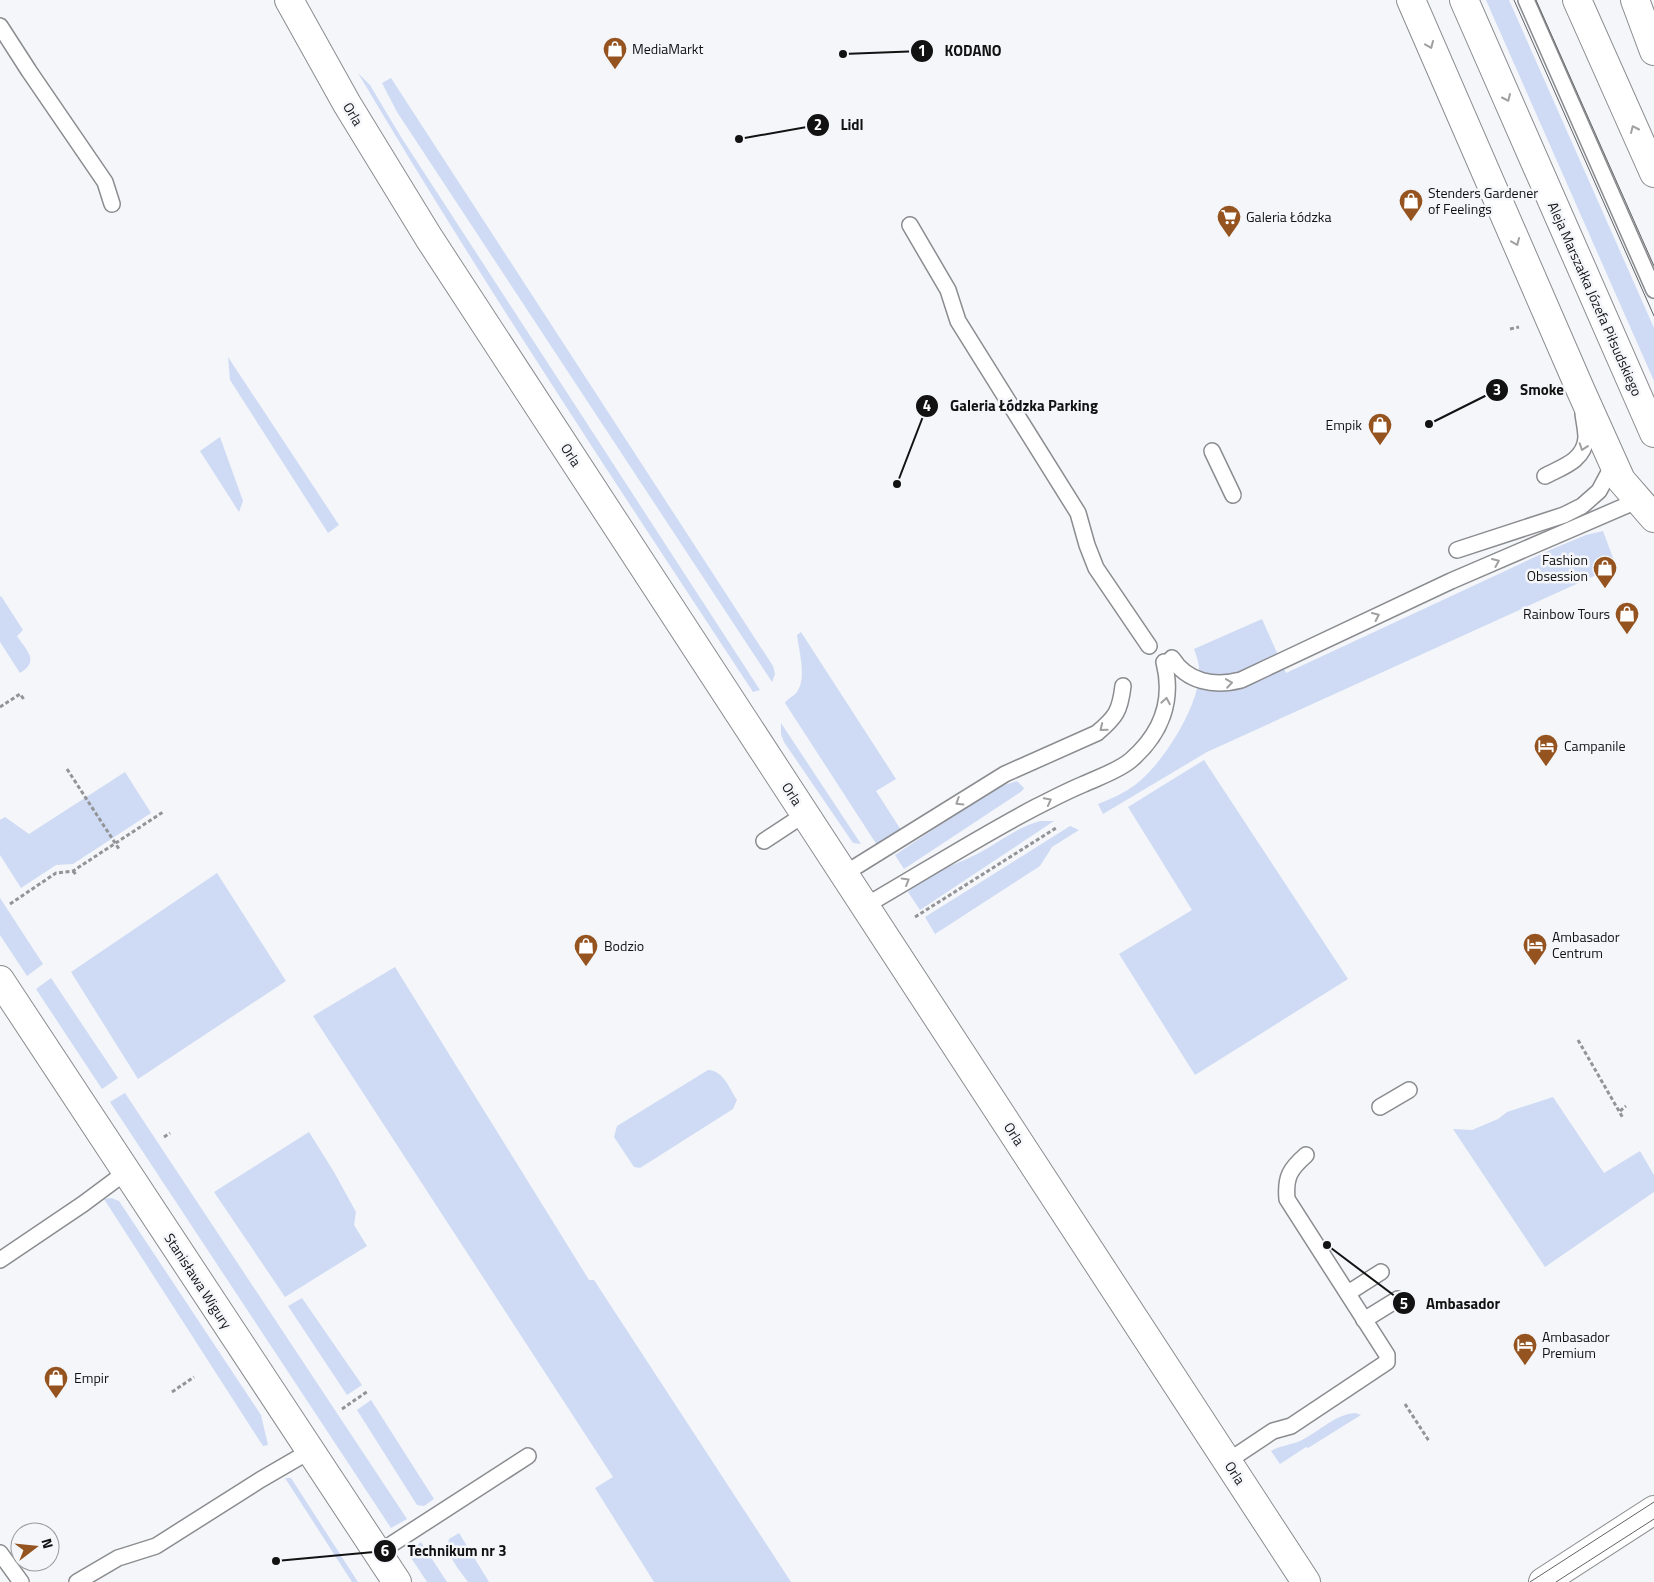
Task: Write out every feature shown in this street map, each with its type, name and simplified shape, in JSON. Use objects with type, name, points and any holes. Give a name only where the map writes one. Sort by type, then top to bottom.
[{"type":"street","name":"Orla","points":[[289,0],[347,104],[424,231],[1306,1582]]},
{"type":"street","points":[[1411,0],[1621,480],[1647,509]]},
{"type":"street","name":"Aleja Marszałka Józefa Piłsudskiego","points":[[1464,0],[1654,433]]},
{"type":"street","points":[[1577,0],[1654,173]]},
{"type":"street","points":[[1635,0],[1654,51]]},
{"type":"street","name":"Stanisława Wigury","points":[[0,980],[396,1582]]},
{"type":"street","points":[[1543,1582],[1654,1510]]},
{"type":"lane","points":[[1526,0],[1654,290]]},
{"type":"lane","points":[[0,26],[105,182],[112,204]]},
{"type":"lane","points":[[910,225],[948,290],[958,321],[1078,513],[1096,568],[1149,646]]},
{"type":"lane","points":[[1545,476],[1570,463],[1582,453],[1586,438],[1581,391]]},
{"type":"lane","points":[[1212,451],[1233,495]]},
{"type":"lane","points":[[1457,550],[1564,515],[1582,506],[1599,491],[1614,463]]},
{"type":"lane","points":[[865,906],[999,826],[1064,792],[1114,771],[1130,760],[1157,729],[1165,711],[1169,688],[1168,660],[1197,680],[1227,684],[1241,680],[1451,581],[1647,509]]},
{"type":"lane","points":[[844,874],[1005,774],[1096,733],[1109,723],[1119,709],[1123,686]]},
{"type":"lane","points":[[764,842],[805,814]]},
{"type":"lane","points":[[1380,1107],[1409,1090]]},
{"type":"lane","points":[[1228,1461],[1273,1431],[1290,1426],[1310,1414],[1388,1362],[1387,1355],[1287,1199],[1288,1178],[1294,1167],[1306,1156]]},
{"type":"lane","points":[[0,1260],[83,1204],[126,1172]]},
{"type":"lane","points":[[1348,1293],[1381,1272]]},
{"type":"lane","points":[[1364,1320],[1398,1299]]},
{"type":"lane","points":[[77,1582],[118,1558],[156,1546],[260,1480],[310,1451]]},
{"type":"lane","points":[[378,1553],[528,1456]]},
{"type":"lane","points":[[0,1553],[21,1582]]},
{"type":"path","points":[[0,707],[20,694],[25,701]]},
{"type":"path","points":[[67,769],[119,849]]},
{"type":"path","points":[[10,904],[56,873],[73,871],[162,812]]},
{"type":"path","points":[[915,917],[1064,823]]},
{"type":"path","points":[[73,871],[77,876]]},
{"type":"path","points":[[1578,1040],[1623,1118]]},
{"type":"path","points":[[1620,1111],[1626,1106]]},
{"type":"path","points":[[164,1137],[170,1133]]},
{"type":"path","points":[[172,1392],[194,1377]]},
{"type":"path","points":[[342,1409],[368,1391]]},
{"type":"path","points":[[1405,1404],[1430,1441]]},
{"type":"shaded area","points":[[1486,0],[1509,0],[1654,328],[1654,381]]},
{"type":"shaded area","points":[[358,73],[370,85],[401,137],[760,690],[753,692],[602,462],[405,152]]},
{"type":"shaded area","points":[[391,78],[773,666],[775,674],[772,682],[397,112],[382,83]]},
{"type":"shaded area","points":[[228,357],[339,525],[328,533],[230,380]]},
{"type":"shaded area","points":[[220,437],[243,501],[239,512],[200,451]]},
{"type":"shaded area","points":[[1603,531],[1616,566],[1207,752],[1103,814],[1098,804],[1113,798],[1135,785],[1156,764],[1177,735],[1197,688],[1199,668],[1194,649],[1262,619],[1286,673],[1550,550],[1586,535]]},
{"type":"shaded area","points":[[1,596],[23,630],[17,636],[30,656],[29,664],[20,673],[0,642]]},
{"type":"shaded area","points":[[801,632],[896,779],[876,791],[901,830],[877,845],[785,703],[797,692],[802,679],[802,664],[797,635]]},
{"type":"shaded area","points":[[781,723],[861,844],[853,843],[784,742],[781,734]]},
{"type":"shaded area","points":[[1204,760],[1348,979],[1195,1075],[1119,954],[1192,910],[1128,807]]},
{"type":"shaded area","points":[[125,772],[151,813],[73,864],[56,865],[21,888],[0,855],[0,820],[5,817],[29,834]]},
{"type":"shaded area","points":[[1017,781],[1024,788],[1022,791],[904,869],[895,855],[995,788]]},
{"type":"shaded area","points":[[1040,821],[1054,821],[920,910],[908,892],[932,874],[970,858],[1016,831]]},
{"type":"shaded area","points":[[1070,826],[1079,830],[1052,847],[1040,866],[935,934],[925,917]]},
{"type":"shaded area","points":[[217,873],[286,981],[138,1079],[71,972]]},
{"type":"shaded area","points":[[0,898],[43,964],[27,976],[0,935]]},
{"type":"shaded area","points":[[395,967],[589,1280],[594,1280],[791,1582],[654,1582],[595,1488],[613,1477],[313,1016]]},
{"type":"shaded area","points":[[51,978],[118,1078],[102,1089],[36,989]]},
{"type":"shaded area","points":[[708,1070],[718,1073],[729,1085],[737,1100],[733,1109],[640,1168],[634,1167],[614,1137],[617,1126]]},
{"type":"shaded area","points":[[125,1093],[407,1519],[391,1528],[110,1102]]},
{"type":"shaded area","points":[[1553,1097],[1604,1173],[1640,1151],[1654,1175],[1654,1192],[1545,1267],[1453,1129],[1472,1130],[1498,1119],[1507,1112]]},
{"type":"shaded area","points":[[309,1132],[356,1212],[354,1225],[367,1246],[285,1297],[214,1192]]},
{"type":"shaded area","points":[[111,1198],[119,1201],[261,1415],[268,1445],[263,1446],[104,1199]]},
{"type":"shaded area","points":[[302,1298],[362,1385],[347,1395],[288,1306]]},
{"type":"shaded area","points":[[371,1400],[434,1499],[424,1506],[417,1505],[357,1410]]},
{"type":"shaded area","points":[[1355,1413],[1361,1415],[1280,1464],[1271,1451],[1302,1440],[1334,1420],[1347,1414]]},
{"type":"shaded area","points":[[285,1478],[291,1478],[358,1582],[352,1582]]},
{"type":"shaded area","points":[[459,1533],[489,1582],[468,1582],[454,1562],[449,1551],[449,1539]]},
{"type":"shaded area","points":[[421,1542],[447,1582],[427,1582],[408,1553]]},
{"type":"tram line","points":[[1514,0],[1654,316]]},
{"type":"tram line","points":[[1536,0],[1654,266]]},
{"type":"tram line","points":[[1530,1582],[1654,1502]]},
{"type":"tram line","points":[[1556,1582],[1654,1519]]},
{"type":"place","name":"KODANO","points":[[843,54]]},
{"type":"place","name":"MediaMarkt","points":[[615,70]]},
{"type":"place","name":"Lidl","points":[[739,139]]},
{"type":"place","name":"Stenders Gardener of Feelings","points":[[1411,222]]},
{"type":"place","name":"Galeria Łódzka","points":[[1229,238]]},
{"type":"place","name":"Smoke","points":[[1429,424]]},
{"type":"place","name":"Empik","points":[[1380,446]]},
{"type":"place","name":"Galeria Łódzka Parking","points":[[897,484]]},
{"type":"place","name":"Fashion Obsession","points":[[1605,589]]},
{"type":"place","name":"Rainbow Tours","points":[[1627,635]]},
{"type":"place","name":"Campanile","points":[[1546,767]]},
{"type":"place","name":"Ambasador Centrum","points":[[1535,966]]},
{"type":"place","name":"Bodzio","points":[[586,967]]},
{"type":"place","name":"Ambasador","points":[[1327,1245]]},
{"type":"place","name":"Ambasador Premium","points":[[1525,1366]]},
{"type":"place","name":"Empir","points":[[56,1399]]},
{"type":"place","name":"Technikum nr 3","points":[[276,1561]]}]
